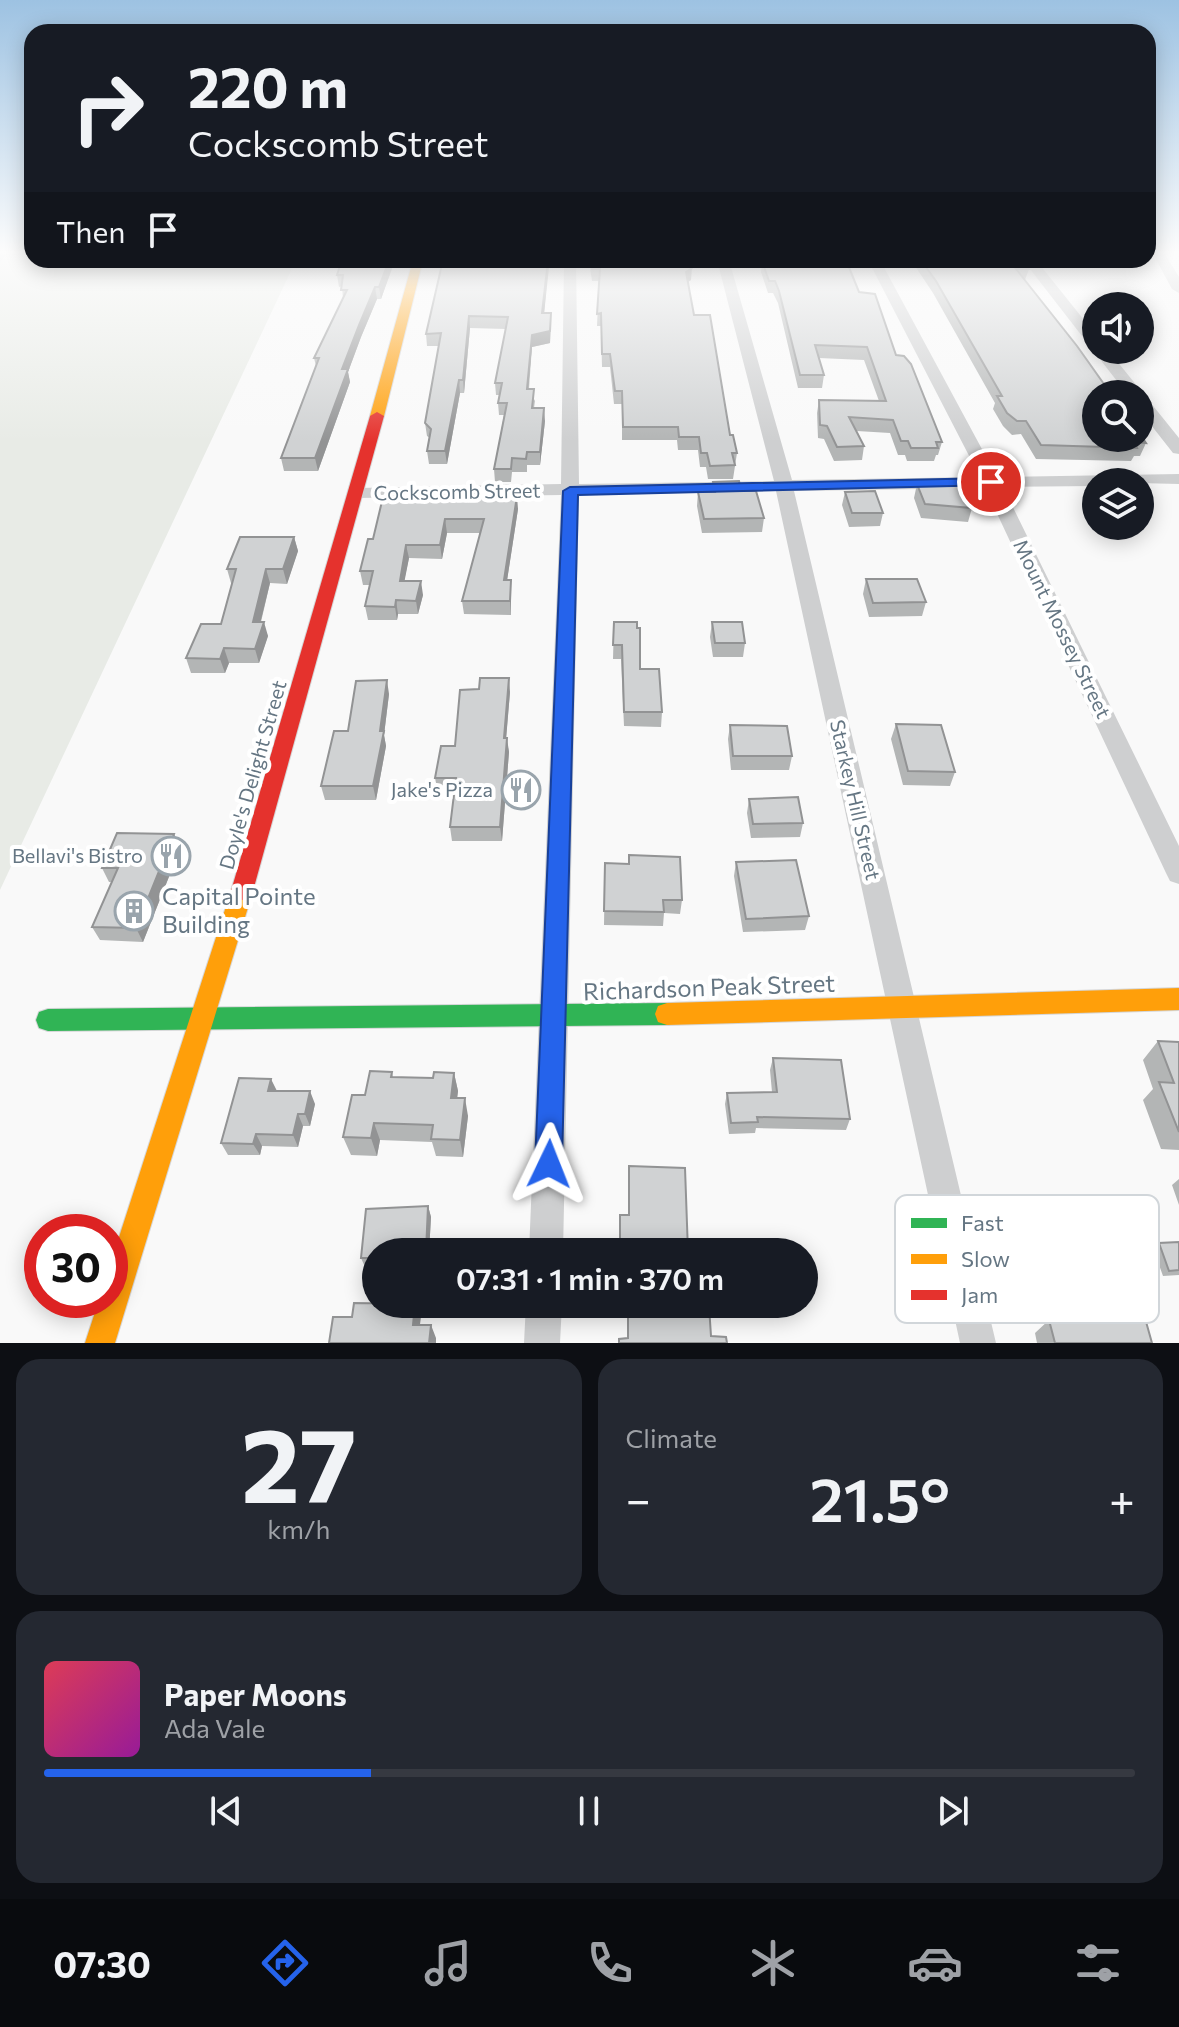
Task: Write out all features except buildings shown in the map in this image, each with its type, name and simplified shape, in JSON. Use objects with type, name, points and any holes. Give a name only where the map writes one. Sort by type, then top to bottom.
[{"type":"street","name":"Doyle's Delight Street","points":[[100,1343],[205,1019],[358,493],[403,317]]},
{"type":"street","points":[[546,1238],[570,491],[570,317]]},
{"type":"street","name":"Starkey Hill Street","points":[[738,317],[784,485],[945,1195]]},
{"type":"street","name":"Mount Mossey Street","points":[[904,317],[991,482],[1179,873]]},
{"type":"street","points":[[1111,364],[1124,380]]},
{"type":"street","points":[[1154,418],[1179,449]]},
{"type":"street","name":"Cockscomb Street","points":[[358,493],[1179,479]]},
{"type":"street","name":"Richardson Peak Street","points":[[48,1020],[554,1017],[1179,999]]},
{"type":"street","points":[[542,1343],[543,1318]]},
{"type":"street","name":"Starkey Hill Street","points":[[973,1323],[978,1343]]},
{"type":"shaded area","points":[[0,317],[269,317],[0,890]]},
{"type":"traffic: fast","points":[[48,1020],[667,1014]]},
{"type":"traffic: slow","points":[[377,416],[403,317]]},
{"type":"traffic: slow","points":[[100,1343],[242,891]]},
{"type":"traffic: slow","points":[[667,1014],[1179,999]]},
{"type":"traffic: jam","points":[[242,891],[377,416]]},
{"type":"place","name":"Jake's Pizza","points":[[521,790]]},
{"type":"place","name":"Bellavi's Bistro","points":[[171,856]]},
{"type":"place","name":"Capital Pointe Building","points":[[134,911]]},
{"type":"route","points":[[549,1164],[570,491],[991,482]]}]
